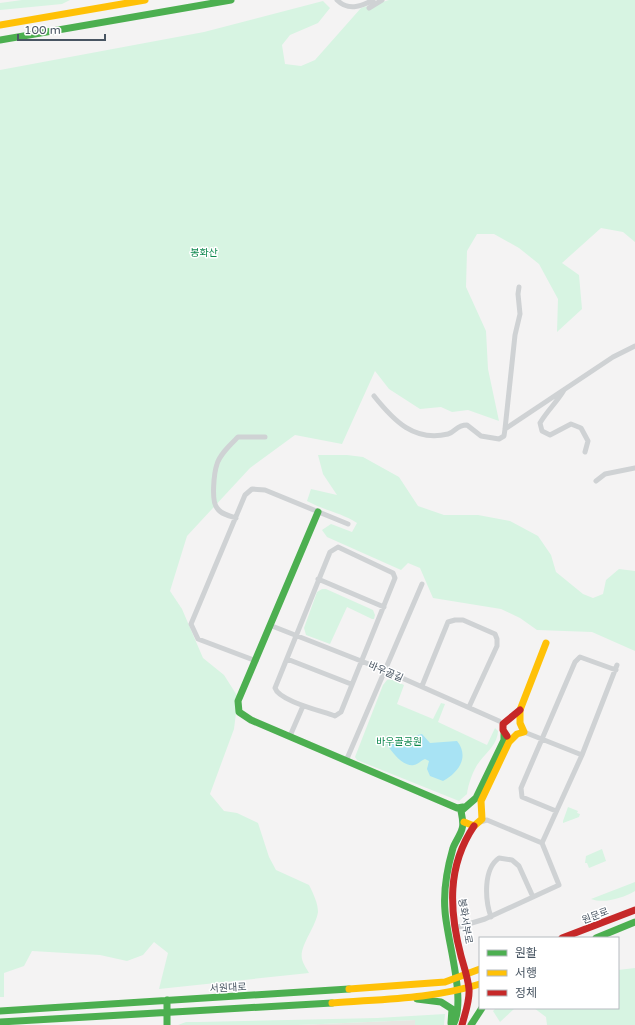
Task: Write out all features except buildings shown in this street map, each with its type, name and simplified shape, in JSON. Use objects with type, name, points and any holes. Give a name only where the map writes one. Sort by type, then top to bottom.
[{"type":"street","points":[[0,26],[145,0]]},
{"type":"street","points":[[0,40],[231,0]]},
{"type":"street","points":[[337,0],[342,6],[349,8],[359,7],[373,0]]},
{"type":"street","points":[[369,8],[382,0]]},
{"type":"street","points":[[374,396],[385,410],[410,431],[422,436],[450,434],[459,425],[466,424],[481,436],[499,440],[504,436],[505,429],[515,335],[520,314],[518,294],[519,287]]},
{"type":"street","points":[[505,429],[613,357],[635,346]]},
{"type":"street","points":[[565,389],[540,423],[542,431],[550,434],[571,424],[581,428],[588,440],[585,452]]},
{"type":"street","points":[[236,518],[220,511],[215,506],[214,496],[217,464],[227,448],[238,437],[265,437]]},
{"type":"street","points":[[596,481],[605,474],[635,468]]},
{"type":"street","points":[[256,661],[198,639],[191,624],[245,495],[255,489],[265,490],[348,524]]},
{"type":"street","points":[[318,512],[272,626],[238,701],[239,712],[244,716],[463,811],[480,823],[542,843]]},
{"type":"street","points":[[338,546],[393,572],[395,581],[384,607],[338,714],[335,716],[303,706],[280,696],[275,691],[275,684],[287,659],[330,552],[338,546]]},
{"type":"street","points":[[318,579],[384,607]]},
{"type":"street","points":[[346,761],[422,584]]},
{"type":"street","points":[[422,686],[448,622],[463,620],[494,634],[497,639],[497,646],[469,707]]},
{"type":"street","name":"바우골길","points":[[272,626],[422,686],[469,707],[502,727]]},
{"type":"street","points":[[519,730],[520,710],[546,643]]},
{"type":"street","points":[[456,928],[491,916],[558,884],[542,843],[582,755],[616,667],[580,657],[575,662],[544,739],[520,792],[522,797],[556,811]]},
{"type":"street","points":[[287,659],[351,684]]},
{"type":"street","points":[[290,736],[303,706]]},
{"type":"street","points":[[463,811],[478,794],[504,740],[502,727],[508,719],[520,710]]},
{"type":"street","points":[[508,719],[515,719],[519,730]]},
{"type":"street","points":[[502,727],[509,736],[519,730]]},
{"type":"street","points":[[519,730],[582,755]]},
{"type":"street","name":"봉화서부로","points":[[469,988],[465,975],[452,901],[454,876],[463,843],[480,823],[482,810],[481,801],[509,742],[519,730]]},
{"type":"street","points":[[463,811],[476,804],[482,810]]},
{"type":"street","name":"봉화서부로","points":[[458,992],[446,927],[444,897],[447,871],[454,846],[461,832],[463,811]]},
{"type":"street","points":[[491,916],[487,906],[490,873],[492,863],[499,858],[512,860],[520,866],[533,896]]},
{"type":"street","name":"원문로","points":[[565,937],[635,910]]},
{"type":"street","points":[[598,937],[635,922]]},
{"type":"street","points":[[465,975],[479,969]]},
{"type":"street","name":"서원대로","points":[[0,1011],[167,1000],[278,995],[445,982],[465,975]]},
{"type":"street","points":[[0,1022],[10,1023],[167,1014],[403,997],[458,992],[479,984]]},
{"type":"street","points":[[462,1025],[469,988]]},
{"type":"street","points":[[452,1025],[456,1020],[459,1003],[458,992]]},
{"type":"street","points":[[403,997],[445,1003],[452,1009],[452,1025]]},
{"type":"street","points":[[167,1000],[167,1025]]},
{"type":"street","points":[[471,1025],[481,1009]]},
{"type":"street","points":[[10,1011],[10,1023]]},
{"type":"shaded area","points":[[415,1020],[415,1025],[298,1025]]},
{"type":"green space","points":[[22,0],[70,0],[62,4],[0,10],[0,3]]},
{"type":"green space","name":"봉화산","points":[[389,0],[635,0],[635,242],[623,232],[601,228],[562,263],[579,275],[582,309],[557,332],[558,299],[539,264],[519,248],[494,234],[477,234],[467,251],[466,287],[486,331],[488,369],[499,421],[468,410],[452,412],[441,407],[420,409],[389,389],[375,371],[342,444],[295,435],[250,468],[187,536],[170,591],[182,609],[203,658],[224,675],[238,697],[234,729],[210,794],[224,811],[237,813],[258,823],[269,857],[276,870],[309,885],[314,895],[318,912],[317,918],[305,942],[302,954],[304,965],[309,973],[159,989],[168,953],[154,942],[143,955],[127,961],[100,955],[32,951],[24,966],[4,973],[4,997],[0,997],[0,70],[204,32],[323,1],[330,8],[318,23],[290,35],[282,45],[285,64],[301,66],[315,60],[361,8]]},
{"type":"green space","points":[[318,455],[347,455],[363,457],[399,477],[418,506],[444,515],[478,515],[510,521],[538,536],[551,555],[556,572],[583,594],[593,598],[603,594],[606,580],[619,569],[635,571],[635,651],[592,632],[537,630],[520,618],[501,609],[433,598],[420,568],[408,563],[401,570],[327,537],[322,530],[331,524],[352,532],[357,523],[307,501],[311,489],[337,495],[323,474]]},
{"type":"green space","points":[[322,589],[326,589],[373,610],[375,615],[374,619],[347,607],[330,644],[306,635],[304,628],[317,592]]},
{"type":"green space","name":"바우골공원","points":[[391,679],[404,685],[397,704],[433,719],[441,703],[445,704],[438,722],[487,745],[495,728],[498,731],[498,735],[494,743],[478,764],[474,772],[467,794],[459,801],[357,760],[355,757],[383,685],[387,680]]},
{"type":"green space","points":[[568,807],[578,811],[577,813],[580,814],[579,817],[563,823],[563,821]]},
{"type":"green space","points":[[602,849],[606,861],[589,868],[587,863],[585,863],[586,856]]},
{"type":"green space","points":[[635,882],[635,891],[625,896],[607,901],[591,899]]},
{"type":"green space","points":[[635,968],[635,1025],[547,1025],[546,1017],[535,1009],[619,1009],[619,970]]},
{"type":"green space","points":[[495,1009],[514,1009],[500,1022],[493,1011]]},
{"type":"green space","points":[[445,1014],[444,1025],[415,1025],[415,1020],[298,1025],[178,1025],[186,1022],[377,1018]]},
{"type":"water","points":[[422,734],[430,743],[457,741],[461,747],[462,759],[460,764],[453,774],[443,781],[430,776],[427,769],[429,761],[425,759],[414,765],[406,764],[392,752],[387,745],[388,743]]},
{"type":"traffic: fast","points":[[0,40],[231,0]]},
{"type":"traffic: fast","points":[[318,512],[238,701],[239,712],[251,720],[457,808],[463,807]]},
{"type":"traffic: fast","points":[[453,1025],[457,1014],[458,1001],[455,970],[446,924],[445,887],[447,871],[453,848],[463,827],[461,811],[476,798],[504,740],[504,733]]},
{"type":"traffic: fast","points":[[598,937],[635,922]]},
{"type":"traffic: fast","points":[[0,1011],[349,989]]},
{"type":"traffic: fast","points":[[417,999],[441,1002],[452,1009],[451,1023]]},
{"type":"traffic: fast","points":[[167,1000],[167,1025]]},
{"type":"traffic: fast","points":[[0,1022],[332,1003]]},
{"type":"traffic: fast","points":[[471,1025],[481,1009]]},
{"type":"traffic: slow","points":[[0,25],[145,0]]},
{"type":"traffic: slow","points":[[464,822],[474,826],[482,819],[481,801],[509,742],[517,734],[524,732],[520,723],[520,710],[546,643]]},
{"type":"traffic: slow","points":[[349,989],[445,982],[479,969]]},
{"type":"traffic: slow","points":[[332,1003],[425,996],[479,984]]},
{"type":"traffic: jam","points":[[507,736],[503,730],[503,724],[520,710]]},
{"type":"traffic: jam","points":[[462,1025],[468,1002],[469,989],[454,922],[453,889],[459,857],[465,841],[474,826]]},
{"type":"traffic: jam","points":[[565,937],[635,910]]}]
